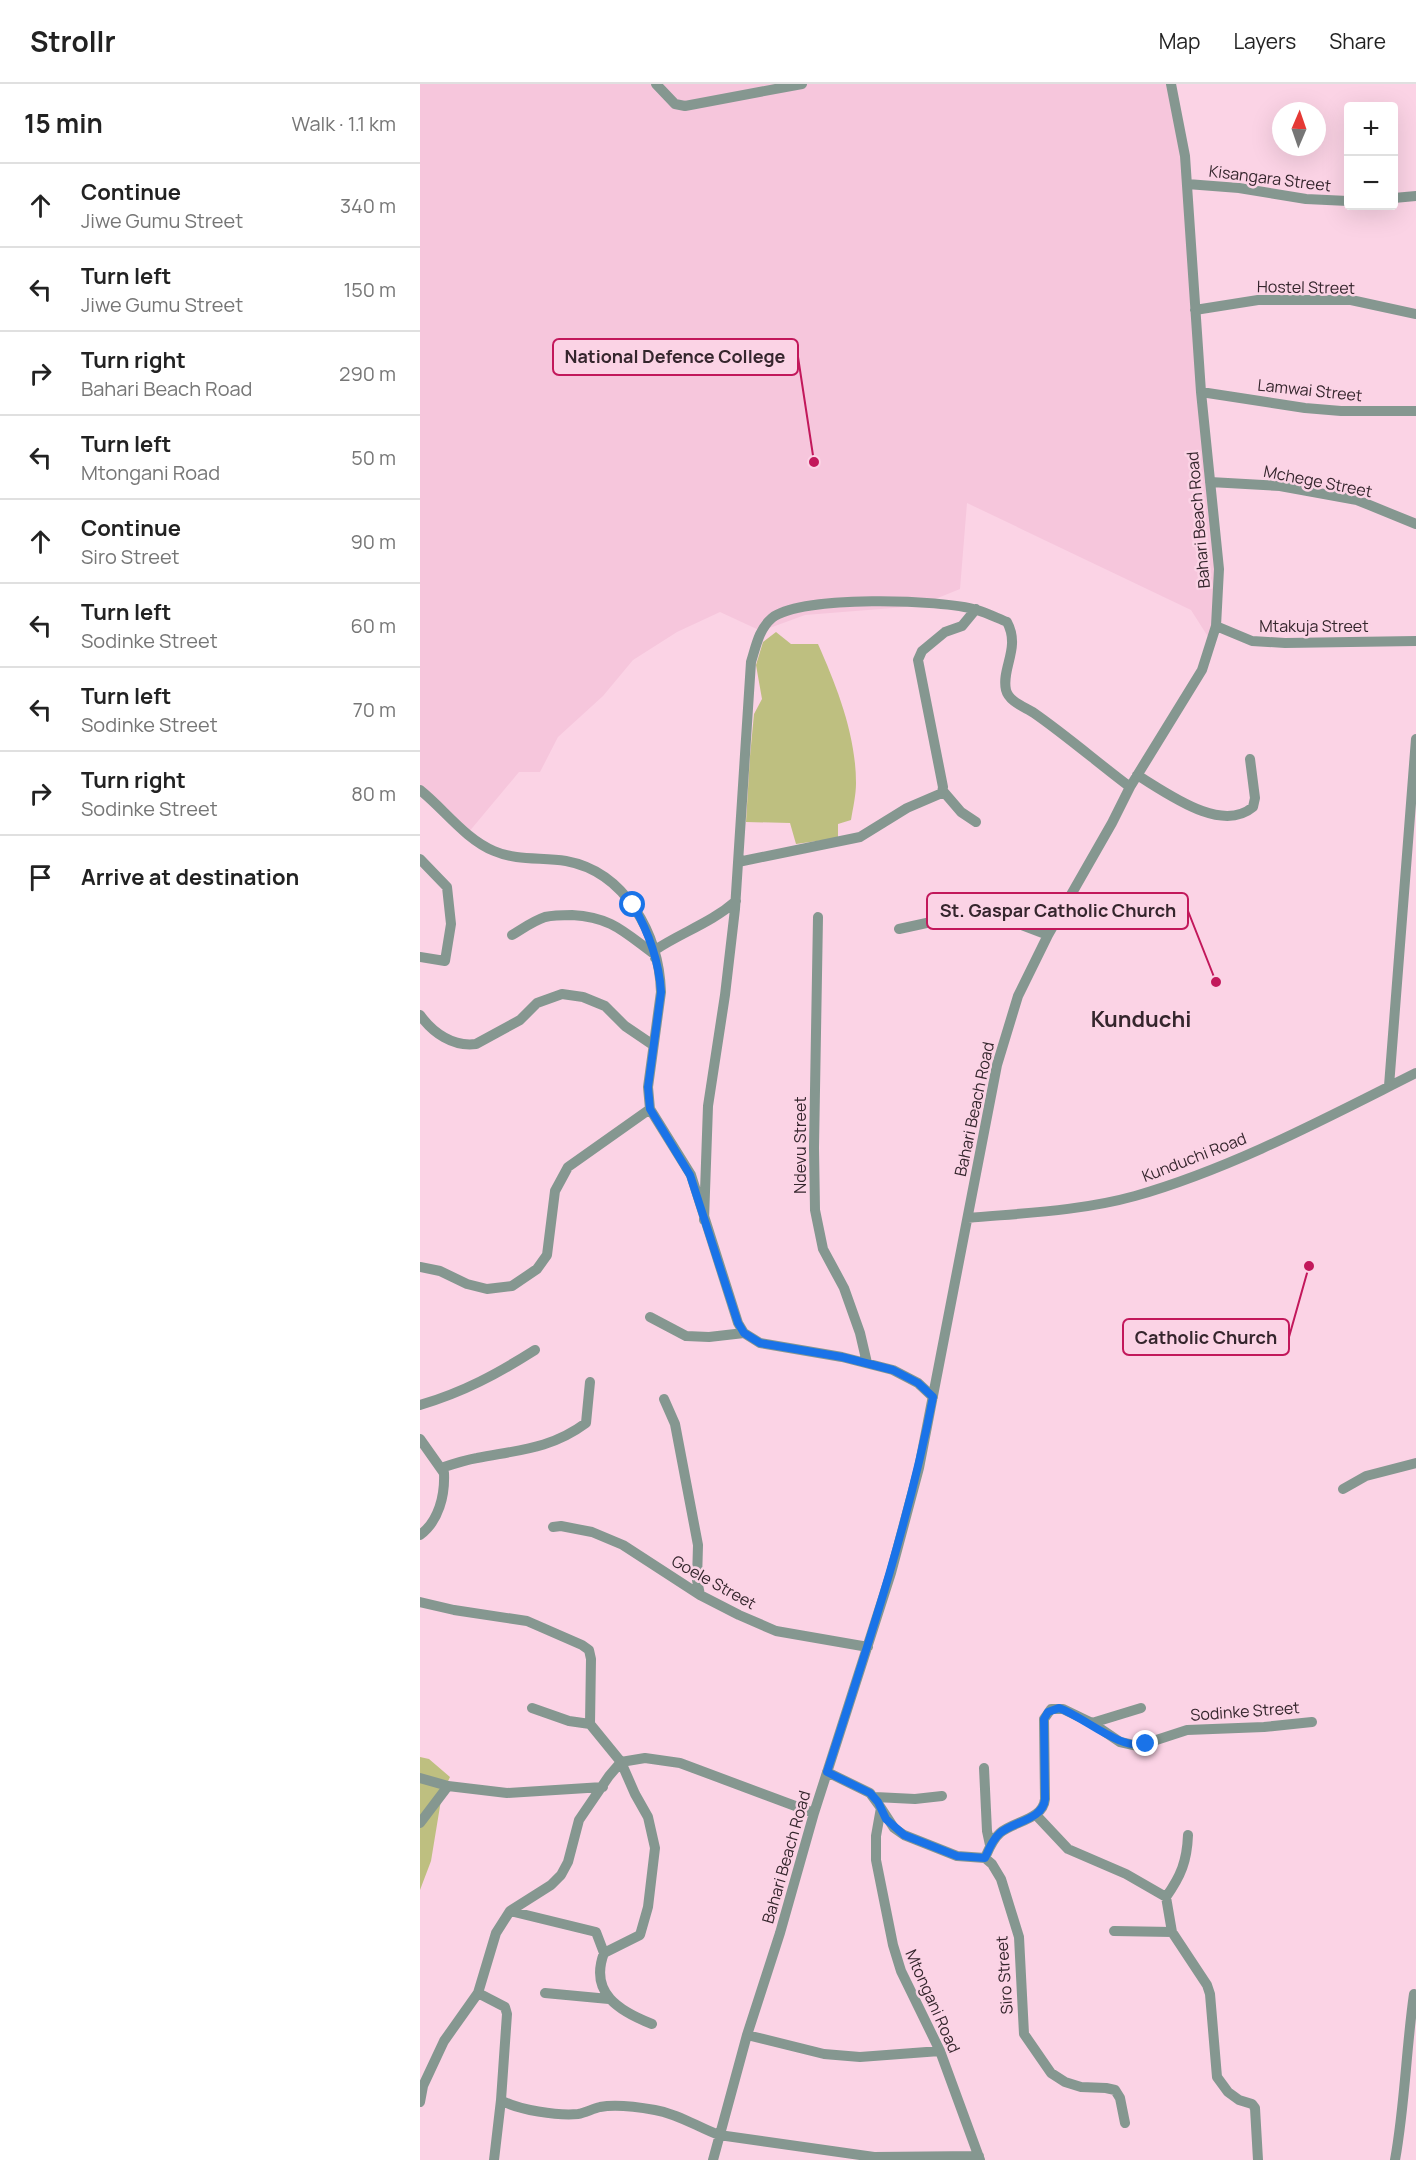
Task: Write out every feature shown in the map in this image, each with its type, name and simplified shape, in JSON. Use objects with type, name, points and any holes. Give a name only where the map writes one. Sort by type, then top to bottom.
[{"type":"street","points":[[656,84],[675,104],[684,106],[802,84]]},
{"type":"street","name":"Bahari Beach Road","points":[[712,2160],[747,2035],[780,1933],[814,1813],[891,1573],[917,1478],[997,1065],[1007,1026],[1018,996],[1048,935],[1130,787],[1202,670],[1216,626],[1219,569],[1201,392],[1185,156],[1171,84]]},
{"type":"street","name":"Kisangara Street","points":[[1187,184],[1239,188],[1306,199],[1344,201]]},
{"type":"street","points":[[1398,198],[1416,196]]},
{"type":"street","name":"Hostel Street","points":[[1195,310],[1258,300],[1351,300],[1416,314]]},
{"type":"street","name":"Lamwai Street","points":[[1201,392],[1305,408],[1341,411],[1416,411]]},
{"type":"street","name":"Mchege Street","points":[[1210,482],[1280,486],[1357,500],[1416,524]]},
{"type":"street","points":[[704,1220],[708,1106],[725,995],[736,901],[751,662],[760,631],[774,616],[791,609],[812,605],[914,602],[976,609],[1006,622],[1010,628],[1012,644],[1006,684],[1006,692],[1011,699],[1130,787]]},
{"type":"street","points":[[976,609],[962,626],[945,632],[922,651],[918,660],[943,791],[961,812],[976,822]]},
{"type":"street","name":"Mtakuja Street","points":[[1216,626],[1252,641],[1285,643],[1416,641]]},
{"type":"street","points":[[1389,1086],[1416,740]]},
{"type":"street","points":[[1137,775],[1184,803],[1205,812],[1219,817],[1239,816],[1253,807],[1255,798],[1250,759]]},
{"type":"street","points":[[420,790],[472,837],[490,850],[516,857],[577,864],[591,869],[619,889],[633,905],[641,919],[660,976],[661,992],[648,1087],[650,1109],[690,1175],[738,1323],[744,1333],[760,1343],[893,1370],[918,1383],[933,1397]]},
{"type":"street","points":[[738,862],[860,837],[907,808],[939,796],[943,791]]},
{"type":"street","points":[[420,859],[447,887],[451,924],[445,961],[420,957]]},
{"type":"street","points":[[654,956],[655,950],[666,942],[715,918],[736,901]]},
{"type":"street","points":[[899,929],[977,912],[987,912],[1048,935]]},
{"type":"street","points":[[512,935],[542,918],[555,915],[590,916],[608,921],[625,931],[654,956]]},
{"type":"street","name":"Ndevu Street","points":[[818,917],[813,1148],[815,1210],[823,1249],[844,1288],[860,1333],[867,1364]]},
{"type":"street","points":[[420,1015],[429,1026],[448,1040],[468,1045],[476,1044],[520,1020],[537,1003],[562,994],[569,994],[584,997],[605,1006],[625,1026],[653,1045]]},
{"type":"street","name":"Kunduchi Road","points":[[968,1218],[1066,1210],[1135,1196],[1269,1145],[1416,1073]]},
{"type":"street","points":[[420,1267],[440,1271],[467,1284],[487,1289],[512,1286],[537,1269],[547,1255],[555,1191],[568,1167],[650,1109]]},
{"type":"street","points":[[650,1317],[686,1336],[709,1337],[744,1333]]},
{"type":"street","points":[[420,1405],[489,1379],[535,1350]]},
{"type":"street","points":[[441,1468],[475,1458],[558,1441],[586,1423],[590,1382]]},
{"type":"street","points":[[664,1399],[675,1424],[698,1545],[697,1581],[700,1595]]},
{"type":"street","points":[[420,1439],[444,1473],[440,1506],[435,1520],[420,1536]]},
{"type":"street","points":[[1343,1489],[1366,1476],[1416,1463]]},
{"type":"street","name":"Goele Street","points":[[553,1527],[561,1526],[588,1531],[613,1541],[700,1595],[739,1615],[776,1630],[868,1647]]},
{"type":"street","points":[[420,1602],[454,1610],[527,1621],[589,1650],[591,1659],[590,1724],[621,1762],[648,1816],[655,1848],[648,1907],[640,1935],[604,1953]]},
{"type":"street","points":[[532,1708],[569,1721],[590,1724]]},
{"type":"street","name":"Sodinke Street","points":[[1035,1815],[1044,1804],[1043,1723],[1045,1715],[1051,1709],[1059,1708],[1092,1724],[1120,1742],[1138,1746],[1187,1730],[1312,1722]]},
{"type":"street","points":[[1092,1724],[1141,1708]]},
{"type":"street","points":[[420,2102],[423,2086],[444,2041],[478,1993],[496,1934],[510,1911],[551,1885],[561,1875],[568,1862],[579,1820],[621,1762],[645,1758],[680,1763],[814,1813]]},
{"type":"street","points":[[984,1768],[987,1832],[990,1845]]},
{"type":"street","points":[[827,1772],[875,1797],[942,1796]]},
{"type":"street","points":[[420,1778],[448,1786],[507,1793],[603,1787]]},
{"type":"street","points":[[420,1823],[448,1786]]},
{"type":"street","points":[[875,1797],[890,1823],[904,1835],[957,1856],[985,1858],[990,1845],[1006,1829],[1035,1815],[1068,1849],[1126,1874],[1166,1897]]},
{"type":"street","name":"Mtongani Road","points":[[881,1808],[876,1836],[876,1860],[893,1945],[902,1971],[940,2051],[979,2158]]},
{"type":"street","points":[[1188,1835],[1187,1856],[1178,1881],[1166,1897],[1172,1932],[1207,1985],[1210,1994],[1217,2077],[1228,2092],[1239,2100],[1252,2104],[1255,2108],[1258,2160]]},
{"type":"street","name":"Siro Street","points":[[985,1858],[998,1871],[1019,1936],[1024,2034],[1051,2073],[1065,2082],[1081,2087],[1115,2090],[1120,2098],[1125,2122]]},
{"type":"street","points":[[510,1911],[596,1932],[604,1953],[599,1966],[601,1980],[609,1999]]},
{"type":"street","points":[[1114,1931],[1172,1932]]},
{"type":"street","points":[[478,1993],[505,2007],[507,2014],[494,2160]]},
{"type":"street","points":[[545,1993],[609,1999],[631,2015],[652,2024]]},
{"type":"street","points":[[1395,2160],[1414,1994]]},
{"type":"street","points":[[747,2035],[824,2054],[860,2057],[940,2051]]},
{"type":"street","points":[[420,2070],[423,2086]]},
{"type":"street","points":[[501,2100],[508,2104],[555,2115],[580,2114],[600,2107],[656,2110],[681,2116],[699,2128],[719,2135],[874,2157],[979,2158]]},
{"type":"shaded area","points":[[420,84],[1171,84],[1185,156],[1219,569],[1212,643],[1191,610],[967,503],[960,589],[918,606],[805,615],[761,631],[720,612],[677,632],[633,660],[603,696],[558,737],[540,772],[519,772],[468,833],[420,793]]},
{"type":"green space","points":[[776,632],[791,644],[818,644],[844,712],[853,747],[856,788],[851,820],[838,824],[838,838],[796,844],[790,823],[746,822],[754,714],[762,699],[756,665],[763,642]]},
{"type":"green space","points":[[420,1757],[429,1759],[450,1777],[442,1794],[431,1861],[420,1890]]},
{"type":"place","name":"National Defence College","points":[[814,462]]},
{"type":"place","name":"St. Gaspar Catholic Church","points":[[1216,982]]},
{"type":"place","name":"Catholic Church","points":[[1309,1266]]},
{"type":"district","name":"Kunduchi","points":[[1141,1019]]},
{"type":"route","points":[[633,905],[641,919],[660,976],[661,992],[648,1087],[650,1109],[690,1175],[738,1323],[744,1333],[760,1343],[842,1357],[893,1370],[918,1383],[933,1397],[919,1468],[891,1573],[827,1772],[875,1797],[886,1819],[904,1835],[957,1856],[985,1858],[990,1845],[1000,1834],[1012,1825],[1039,1813],[1042,1809],[1045,1799],[1044,1719],[1051,1709],[1063,1709],[1120,1742],[1138,1746],[1146,1744]]}]
